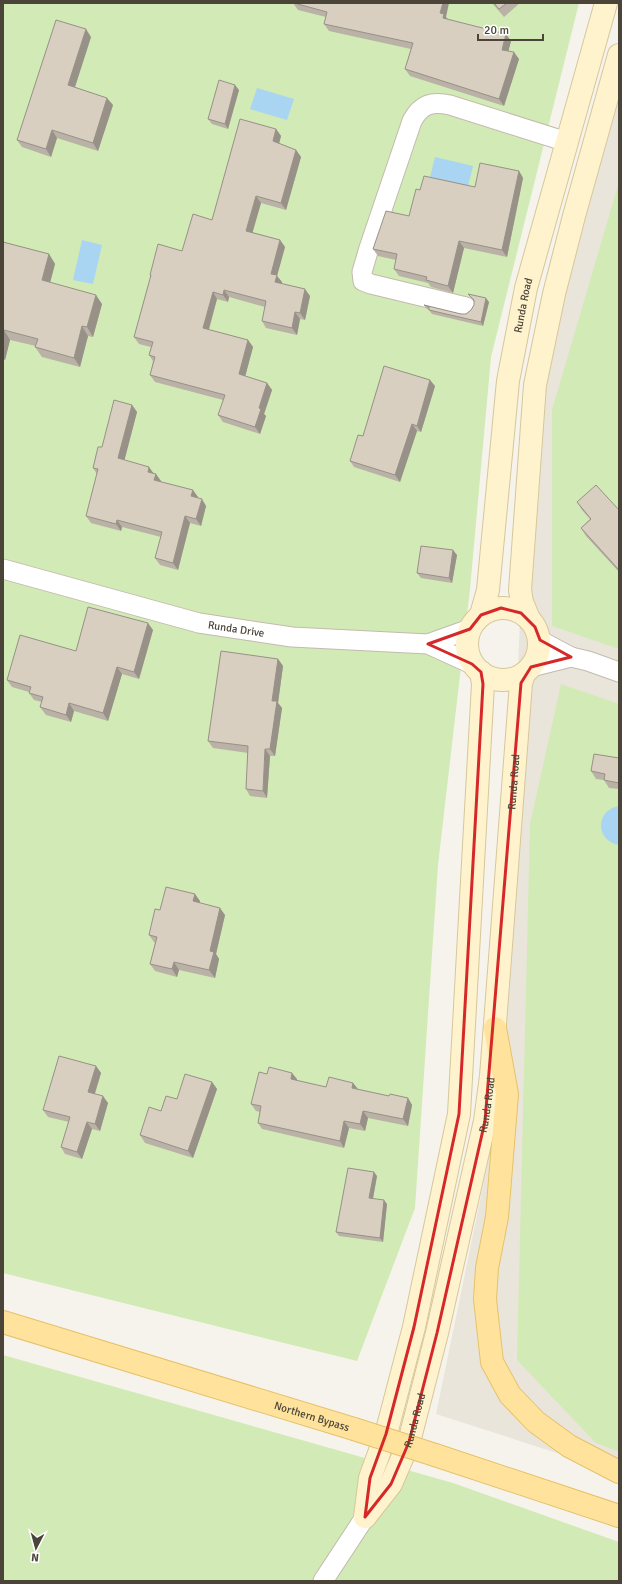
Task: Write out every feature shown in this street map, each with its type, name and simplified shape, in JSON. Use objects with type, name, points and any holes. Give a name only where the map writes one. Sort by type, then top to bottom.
[{"type":"main road","points":[[495,1028],[507,1094],[497,1217],[487,1268],[486,1291],[488,1330],[492,1362],[510,1395],[536,1422],[569,1446],[619,1472]]},
{"type":"main road","name":"Northern Bypass","points":[[3,1322],[354,1429],[619,1516]]},
{"type":"street","name":"Runda Road","points":[[476,622],[488,590],[508,381],[526,288],[606,3]]},
{"type":"street","points":[[528,670],[537,658],[539,648],[539,640],[535,628],[529,619],[522,602],[520,590],[535,385],[558,280],[619,54]]},
{"type":"street","points":[[466,307],[363,281],[362,272],[369,248],[412,120],[417,111],[429,104],[438,102],[450,104],[567,142]]},
{"type":"street","name":"Runda Drive","points":[[3,570],[185,619],[221,627],[292,637],[428,644],[476,668],[494,680],[515,679],[528,670],[571,657],[588,661],[619,672]]},
{"type":"street","points":[[428,644],[476,622],[490,610],[501,608],[511,609],[521,613],[529,619]]},
{"type":"street","points":[[476,622],[466,641],[467,652],[476,668]]},
{"type":"street","points":[[539,640],[571,657]]},
{"type":"street","name":"Runda Road","points":[[365,1517],[370,1478],[386,1434],[414,1327],[459,1114],[483,684],[476,668]]},
{"type":"street","name":"Runda Road","points":[[323,1581],[365,1517],[391,1484],[411,1435],[437,1333],[485,1121],[495,1028],[521,683],[528,670]]},
{"type":"highlighted area","points":[[501,608],[521,613],[535,627],[540,640],[571,657],[531,667],[521,683],[485,1121],[437,1333],[409,1442],[391,1484],[365,1517],[370,1478],[386,1434],[414,1327],[459,1114],[483,684],[481,672],[472,664],[428,644],[470,629],[481,615]]},
{"type":"shaded area","points":[[619,69],[619,1473],[436,1414],[498,1113],[523,553],[532,400]]},
{"type":"green space","points":[[3,3],[579,3],[491,357],[470,589],[438,865],[415,1208],[357,1361],[3,1273]]},
{"type":"green space","points":[[619,182],[619,649],[552,626],[552,410]]},
{"type":"green space","points":[[561,684],[619,704],[619,1452],[596,1443],[517,1360],[530,824]]},
{"type":"green space","points":[[3,1355],[453,1483],[619,1542],[619,1581],[3,1581]]},
{"type":"water","points":[[257,88],[294,99],[287,120],[250,109]]},
{"type":"water","points":[[435,157],[473,166],[468,186],[430,177]]},
{"type":"water","points":[[82,240],[102,245],[93,284],[73,280]]},
{"type":"water","points":[[619,806],[619,845],[606,838],[602,832],[601,826],[602,819],[606,813]]},
{"type":"building","points":[[294,3],[443,3],[440,13],[444,14],[443,18],[506,34],[502,50],[514,52],[499,99],[405,69],[413,43],[324,24],[327,12]]},
{"type":"building","points":[[494,3],[507,3],[499,9]]},
{"type":"building","points":[[56,20],[86,29],[68,85],[107,98],[93,143],[52,130],[46,149],[17,140]]},
{"type":"building","points":[[219,80],[235,85],[225,124],[208,119]]},
{"type":"building","points":[[240,119],[276,129],[273,141],[296,150],[281,203],[256,196],[246,231],[280,240],[271,274],[277,275],[275,282],[305,289],[300,313],[295,312],[292,328],[262,321],[266,301],[224,290],[223,295],[213,292],[203,328],[248,340],[239,374],[267,383],[255,427],[218,415],[225,395],[150,375],[155,357],[149,355],[153,342],[134,337],[158,244],[182,251],[193,214],[212,220]]},
{"type":"building","points":[[480,163],[519,171],[502,250],[459,241],[448,286],[426,280],[427,277],[394,269],[397,254],[373,249],[386,211],[409,216],[416,189],[420,190],[424,176],[475,187]]},
{"type":"building","points":[[3,242],[49,254],[42,280],[96,295],[87,327],[82,326],[74,358],[35,347],[38,339],[4,330],[3,333]]},
{"type":"building","points":[[468,294],[486,298],[481,322],[429,310],[429,307],[424,305],[466,314],[474,305],[474,300]]},
{"type":"building","points":[[384,366],[430,380],[417,426],[412,424],[395,475],[350,461],[358,435],[363,436]]},
{"type":"building","points":[[114,400],[132,405],[118,458],[149,467],[148,472],[156,474],[154,480],[193,490],[191,496],[202,499],[196,519],[185,516],[173,563],[155,558],[162,532],[117,520],[116,524],[86,516],[98,469],[93,468],[98,447],[102,447]]},
{"type":"building","points":[[596,485],[619,510],[619,570],[581,528],[591,519],[577,502]]},
{"type":"building","points":[[421,546],[453,550],[449,578],[417,573]]},
{"type":"building","points":[[88,607],[148,623],[134,672],[117,667],[103,713],[69,703],[66,715],[40,707],[43,697],[29,693],[31,687],[7,680],[20,635],[76,651]]},
{"type":"building","points":[[221,651],[278,659],[272,701],[277,701],[270,749],[265,749],[263,791],[246,789],[248,746],[208,741]]},
{"type":"building","points":[[594,754],[619,758],[619,783],[604,780],[605,774],[591,771]]},
{"type":"building","points":[[166,887],[195,894],[193,901],[220,908],[210,951],[214,952],[209,970],[174,962],[172,969],[150,964],[157,937],[149,935],[155,909],[160,910]]},
{"type":"building","points":[[59,1056],[96,1066],[88,1092],[103,1096],[95,1124],[87,1122],[77,1152],[61,1147],[70,1117],[43,1110]]},
{"type":"building","points":[[269,1067],[292,1073],[291,1079],[326,1087],[329,1077],[353,1083],[352,1088],[389,1096],[390,1094],[408,1098],[403,1119],[363,1111],[360,1124],[344,1121],[340,1141],[258,1123],[261,1106],[251,1104],[259,1072],[267,1074]]},
{"type":"building","points":[[185,1074],[212,1082],[188,1151],[140,1135],[149,1107],[161,1111],[166,1096],[177,1099]]},
{"type":"building","points":[[348,1168],[374,1172],[369,1198],[384,1200],[380,1238],[336,1232]]}]
